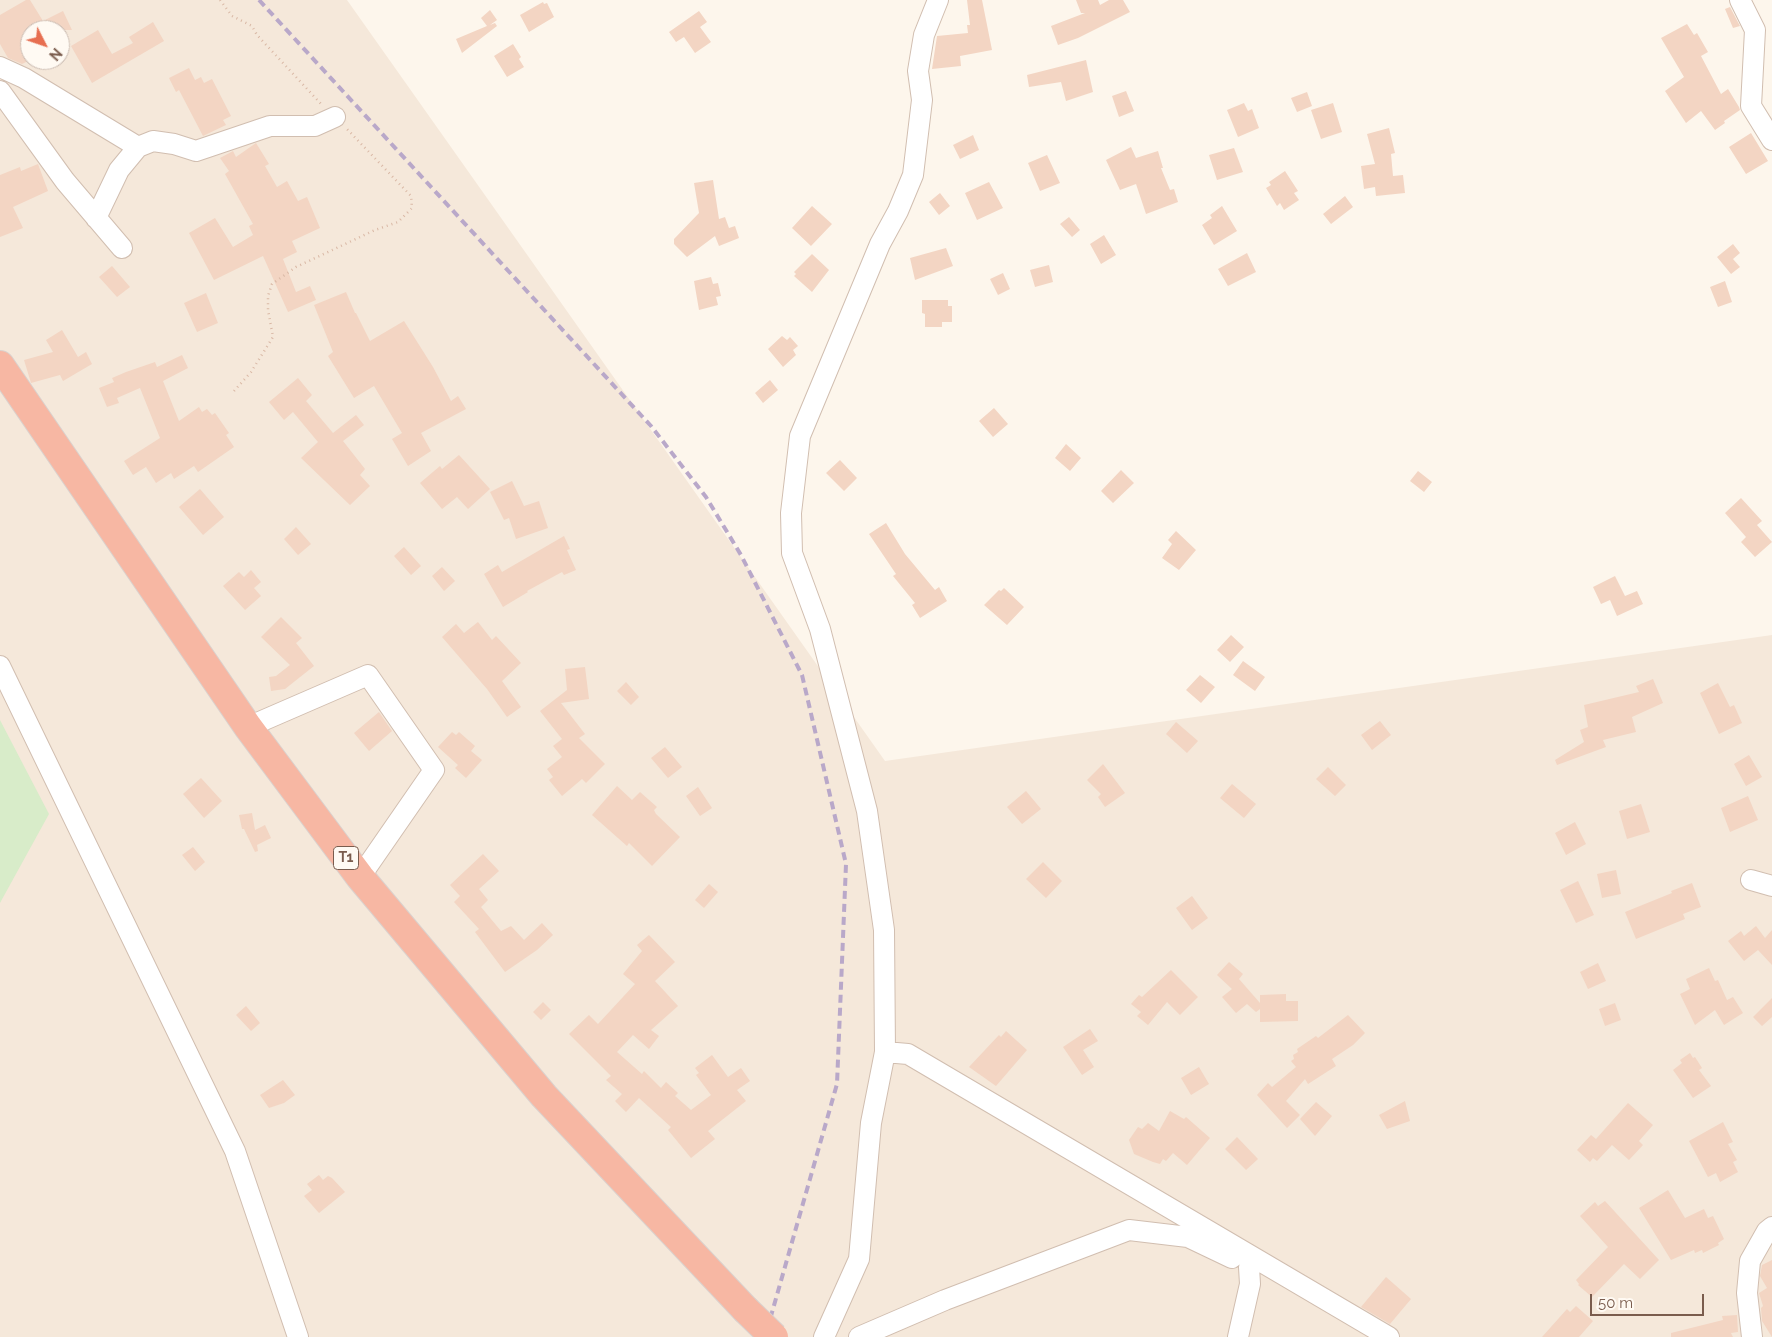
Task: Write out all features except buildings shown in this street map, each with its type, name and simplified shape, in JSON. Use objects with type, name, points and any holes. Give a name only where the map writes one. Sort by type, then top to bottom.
[{"type":"highway","name":"T1","points":[[0,365],[248,727],[360,877],[544,1096],[745,1309],[774,1337]]},
{"type":"street","points":[[824,1337],[859,1259],[871,1123],[885,1052],[884,930],[868,811],[820,629],[792,553],[792,513],[800,436],[880,244],[898,211],[913,175],[922,100],[918,71],[924,35],[938,0]]},
{"type":"street","points":[[1740,0],[1755,30],[1751,106],[1772,140]]},
{"type":"street","points":[[0,67],[24,78],[138,147]]},
{"type":"street","points":[[0,90],[65,181],[122,248]]},
{"type":"street","points":[[96,218],[120,170],[138,147],[153,141],[174,144],[196,151],[270,126],[315,126],[335,117]]},
{"type":"street","points":[[0,666],[235,1151],[298,1337]]},
{"type":"street","points":[[248,727],[368,675],[434,770],[360,877]]},
{"type":"street","points":[[1751,880],[1772,886]]},
{"type":"street","points":[[885,1052],[908,1054],[1389,1337]]},
{"type":"street","points":[[1752,1337],[1747,1293],[1750,1261],[1767,1231],[1772,1227]]},
{"type":"street","points":[[859,1337],[945,1300],[1129,1230],[1188,1237],[1286,1286],[1365,1337]]},
{"type":"street","points":[[1238,1337],[1250,1284],[1249,1267]]},
{"type":"path","points":[[220,0],[232,16],[252,26],[257,35],[411,196],[412,208],[398,222],[375,230],[296,267],[272,284],[268,303],[273,337],[250,372],[234,391]]},
{"type":"shaded area","points":[[0,0],[347,0],[885,761],[1772,635],[1772,1337],[0,1337]]},
{"type":"green space","points":[[0,720],[49,814],[0,903]]},
{"type":"railway","points":[[259,0],[651,426],[706,497],[741,555],[802,675],[846,864],[837,1084],[765,1337]]}]
